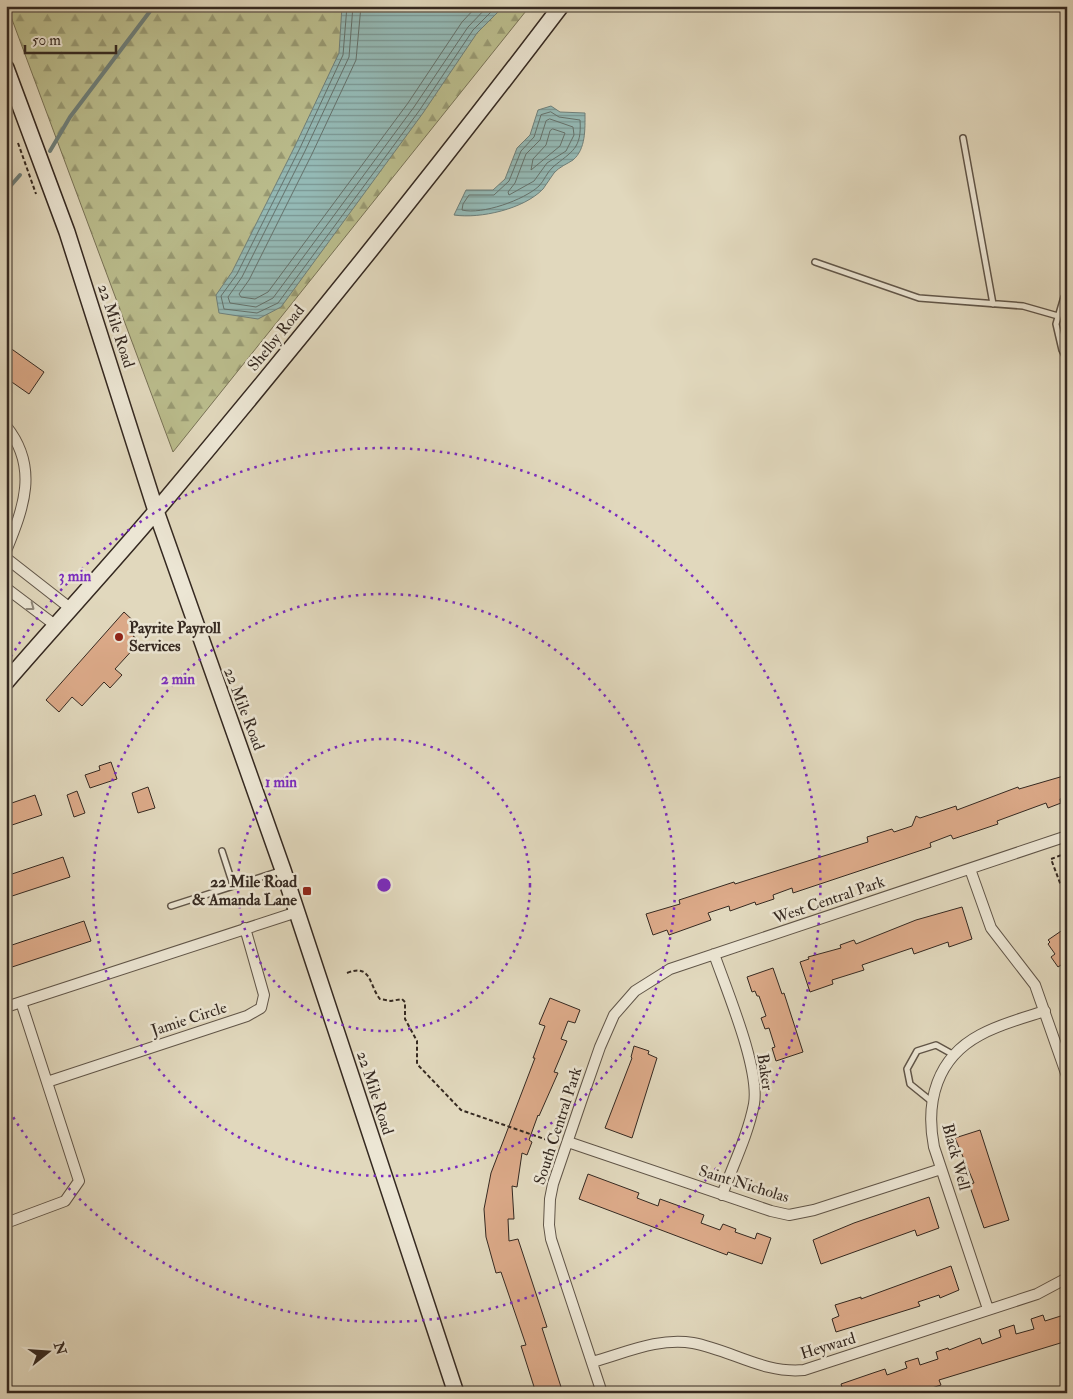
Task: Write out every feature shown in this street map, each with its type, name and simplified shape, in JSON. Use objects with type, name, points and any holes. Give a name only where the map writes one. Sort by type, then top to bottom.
[{"type":"street","name":"Shelby Road","points":[[6,682],[156,511],[241,409],[482,110],[561,6]]},
{"type":"street","name":"22 Mile Road","points":[[6,68],[67,232],[156,511],[283,870],[456,1393]]},
{"type":"street","points":[[6,426],[20,450],[25,466],[27,485],[21,513],[6,551]]},
{"type":"street","points":[[6,558],[70,608]]},
{"type":"street","points":[[6,588],[55,625]]},
{"type":"street","name":"West Central Park","points":[[614,1015],[635,991],[670,969],[1067,836]]},
{"type":"street","points":[[970,869],[991,928],[1035,985],[1067,1076]]},
{"type":"street","points":[[6,1007],[297,912]]},
{"type":"street","name":"Jamie Circle","points":[[46,1082],[247,1016],[261,1008],[264,995],[245,928]]},
{"type":"street","name":"Baker","points":[[714,954],[750,1062],[755,1090],[750,1116],[722,1194]]},
{"type":"street","points":[[6,1223],[65,1201],[79,1181],[21,1002]]},
{"type":"street","name":"Black Well","points":[[988,1309],[941,1169],[931,1133],[931,1101],[940,1076],[954,1055],[981,1034],[1045,1011]]},
{"type":"street","name":"South Central Park","points":[[602,1393],[551,1238],[549,1225],[553,1184],[563,1143],[614,1015]]},
{"type":"street","name":"Saint Nicholas","points":[[563,1143],[789,1215],[814,1210],[941,1169]]},
{"type":"street","name":"Heyward","points":[[592,1362],[670,1341],[695,1344],[780,1370],[804,1370],[1037,1294],[1067,1278]]},
{"type":"lane","points":[[963,138],[993,304]]},
{"type":"lane","points":[[815,262],[919,298],[1023,306],[1058,316]]},
{"type":"lane","points":[[1067,296],[1056,324],[1062,350],[1067,360]]},
{"type":"lane","points":[[222,851],[233,885]]},
{"type":"lane","points":[[171,906],[283,870]]},
{"type":"lane","points":[[931,1101],[910,1084],[907,1069],[917,1051],[936,1044],[954,1055]]},
{"type":"path","points":[[18,143],[36,194]]},
{"type":"path","points":[[1067,853],[1051,859],[1060,883],[1067,893]]},
{"type":"path","points":[[347,973],[357,970],[365,973],[371,980],[380,999],[391,1001],[402,999],[405,1002],[405,1019],[417,1040],[417,1064],[461,1110],[563,1143]]},
{"type":"green space","points":[[7,6],[530,6],[173,452]]},
{"type":"water","points":[[342,6],[504,6],[477,33],[423,113],[281,307],[258,319],[219,313],[216,295],[232,272],[339,53]]},
{"type":"water","points":[[551,106],[560,112],[585,113],[583,145],[573,160],[556,171],[543,189],[525,202],[489,214],[454,215],[466,190],[493,190],[505,179],[517,148],[530,135],[538,110]]},
{"type":"building","points":[[6,345],[44,372],[29,394],[6,378]]},
{"type":"building","points":[[124,612],[141,628],[133,636],[136,638],[133,642],[137,645],[115,669],[122,675],[110,688],[104,682],[82,706],[72,697],[59,712],[46,700]]},
{"type":"building","points":[[111,762],[117,779],[90,788],[85,775],[100,770],[99,766]]},
{"type":"building","points":[[1067,775],[1067,797],[1060,799],[1061,803],[1048,808],[1046,803],[997,821],[998,824],[953,839],[951,835],[930,843],[931,847],[793,893],[792,888],[773,895],[774,899],[756,905],[755,902],[730,911],[729,906],[708,913],[711,920],[669,935],[667,930],[653,935],[646,914],[680,904],[679,900],[868,842],[867,837],[892,829],[894,832],[912,826],[916,816],[920,818],[956,806],[957,810],[1018,787],[1019,789]]},
{"type":"building","points":[[148,787],[155,808],[138,813],[132,793]]},
{"type":"building","points":[[77,791],[85,813],[74,817],[67,795]]},
{"type":"building","points":[[35,795],[42,815],[6,827],[6,805]]},
{"type":"building","points":[[63,857],[70,877],[6,898],[6,876]]},
{"type":"building","points":[[962,907],[972,939],[949,947],[948,942],[914,954],[912,948],[862,965],[864,970],[832,980],[833,984],[810,992],[800,962],[809,959],[808,957],[841,948],[840,945],[854,940],[856,944],[916,920]]},
{"type":"building","points":[[84,921],[91,941],[6,969],[6,947]]},
{"type":"building","points":[[1067,927],[1067,961],[1058,967],[1051,957],[1055,954],[1048,944],[1050,942],[1048,940]]},
{"type":"building","points":[[773,968],[782,994],[784,993],[803,1052],[776,1061],[772,1048],[775,1047],[769,1028],[765,1029],[761,1018],[766,1016],[759,996],[757,996],[755,991],[752,992],[747,977]]},
{"type":"building","points":[[550,998],[580,1010],[575,1023],[568,1021],[561,1039],[567,1041],[554,1072],[558,1073],[538,1115],[529,1140],[532,1142],[527,1155],[522,1153],[517,1187],[512,1186],[514,1219],[508,1219],[509,1241],[518,1239],[547,1327],[542,1328],[562,1390],[552,1393],[536,1393],[521,1346],[526,1345],[501,1272],[496,1273],[486,1237],[484,1209],[491,1173],[535,1058],[533,1058],[545,1026],[539,1024]]},
{"type":"building","points":[[634,1046],[649,1051],[648,1054],[657,1058],[632,1138],[605,1128],[632,1058]]},
{"type":"building","points":[[980,1130],[1009,1220],[984,1228],[969,1184],[974,1183],[955,1138]]},
{"type":"building","points":[[588,1174],[639,1193],[637,1198],[658,1206],[660,1199],[704,1215],[701,1223],[720,1230],[723,1224],[736,1229],[735,1232],[755,1239],[757,1233],[771,1238],[762,1264],[728,1252],[727,1255],[579,1199]]},
{"type":"building","points":[[929,1197],[939,1228],[917,1236],[915,1230],[821,1264],[813,1240],[854,1223]]},
{"type":"building","points":[[951,1266],[959,1290],[940,1298],[939,1295],[918,1302],[920,1306],[836,1332],[832,1319],[839,1316],[835,1305],[861,1297],[861,1299]]},
{"type":"building","points":[[1067,1314],[1067,1341],[939,1380],[941,1385],[916,1393],[844,1393],[841,1384],[885,1369],[887,1375],[907,1368],[905,1362],[918,1358],[920,1365],[938,1359],[936,1352],[948,1348],[949,1350],[980,1338],[982,1344],[1001,1337],[999,1330],[1014,1325],[1016,1334],[1034,1329],[1031,1319],[1043,1315],[1045,1321]]},
{"type":"waterway","points":[[50,151],[70,117],[154,6]]},
{"type":"waterway","points":[[6,191],[20,175]]},
{"type":"place","name":"Payrite Payroll Services","points":[[119,637]]},
{"type":"place","name":"22 Mile Road & Amanda Lane","points":[[307,891]]}]
